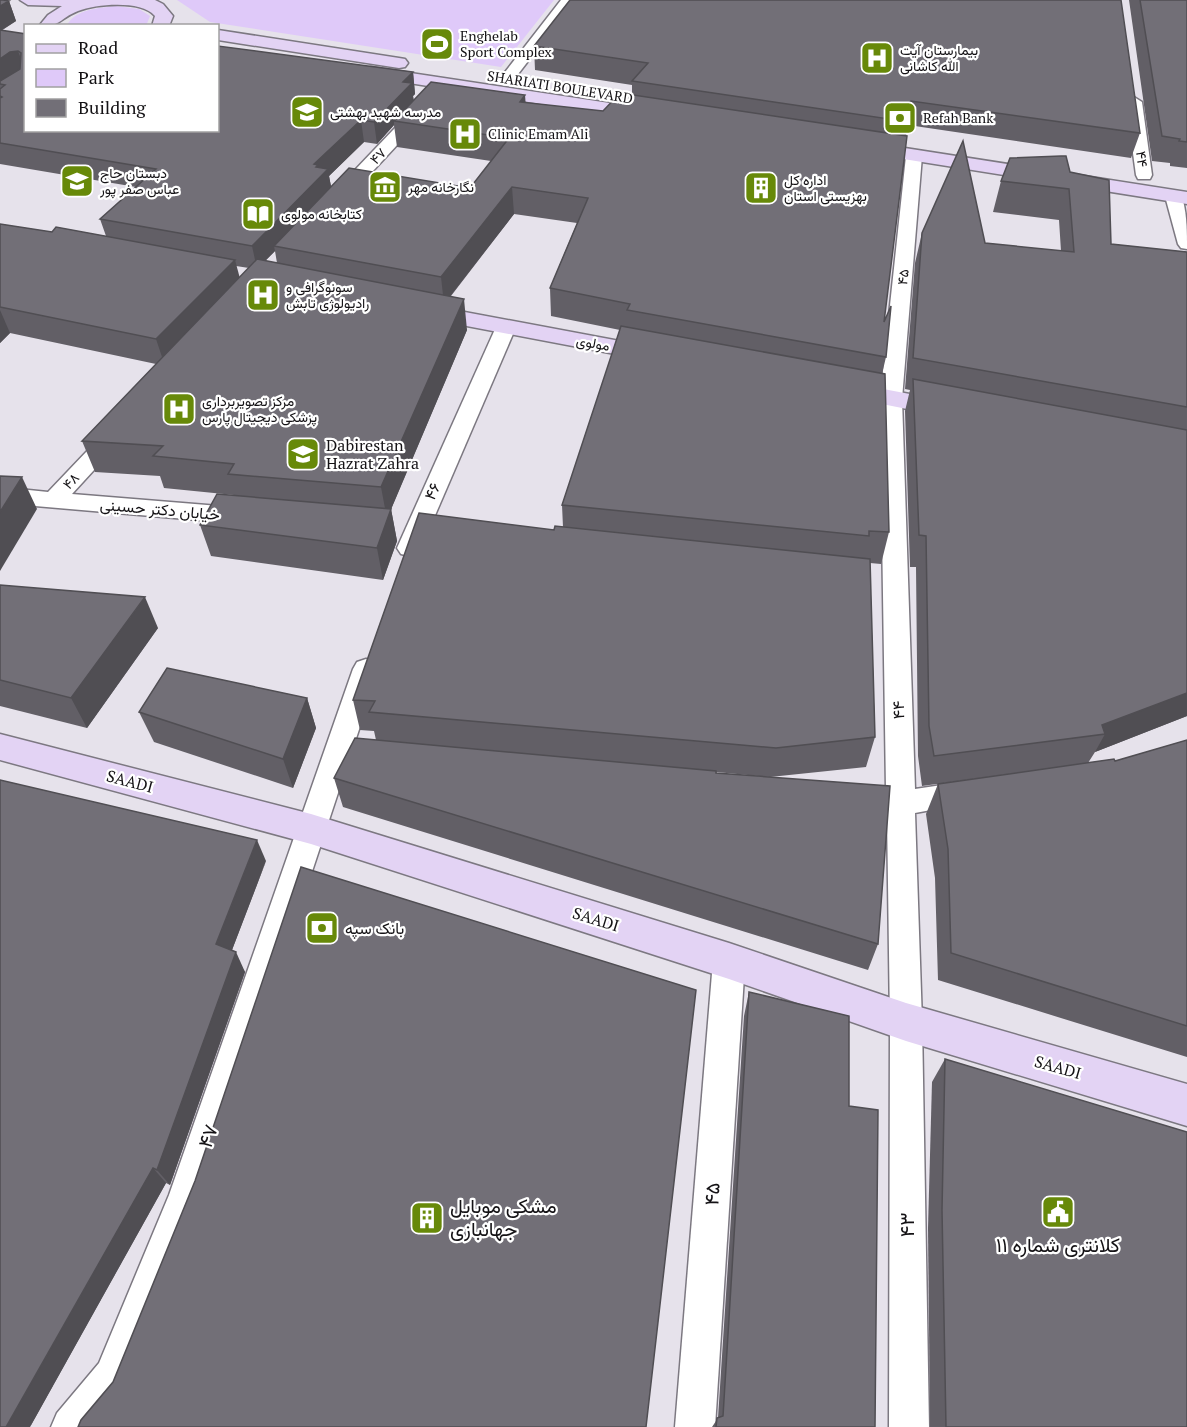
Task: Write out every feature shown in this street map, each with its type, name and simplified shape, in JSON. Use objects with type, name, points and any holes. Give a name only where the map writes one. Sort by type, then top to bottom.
[{"type":"main road","points":[[28,0],[91,3],[144,1],[162,11],[166,24]]},
{"type":"main road","points":[[48,24],[62,12],[91,3]]},
{"type":"main road","points":[[13,12],[44,24]]},
{"type":"main road","name":"SHARIATI BOULEVARD","points":[[219,35],[507,79],[664,110],[445,84],[219,49]]},
{"type":"main road","points":[[847,138],[1144,175],[1183,192],[914,156],[847,138]]},
{"type":"main road","name":"مولوی","points":[[401,307],[674,358]]},
{"type":"main road","points":[[822,386],[980,415]]},
{"type":"main road","name":"SAADI","points":[[0,747],[311,829],[729,961],[906,1022],[1187,1105]]},
{"type":"street","points":[[507,79],[568,0]]},
{"type":"street","name":"۴۴","points":[[1131,82],[1144,175]]},
{"type":"street","name":"۴۷","points":[[325,212],[445,84]]},
{"type":"street","name":"۴۵","points":[[891,399],[914,156]]},
{"type":"street","points":[[1183,192],[1187,244]]},
{"type":"street","name":"۴۶","points":[[399,576],[414,532],[506,327]]},
{"type":"street","name":"۴۴","points":[[891,399],[882,580],[901,803],[906,1022]]},
{"type":"street","name":"۴۸","points":[[54,499],[126,423]]},
{"type":"street","name":"خیابان دکتر حسینی","points":[[0,495],[263,518]]},
{"type":"street","points":[[311,829],[349,753],[376,642]]},
{"type":"street","points":[[854,799],[901,803],[992,790]]},
{"type":"street","name":"۴۷","points":[[71,1427],[113,1377],[187,1195],[311,829]]},
{"type":"street","name":"۴۵","points":[[695,1427],[729,961]]},
{"type":"street","name":"۴۳","points":[[906,1022],[909,1427]]},
{"type":"green space","name":"Enghelab Sport Complex","points":[[177,0],[554,0],[501,67],[210,22]]},
{"type":"green space","points":[[116,6],[139,9],[150,16],[147,24],[68,24],[82,12]]},
{"type":"building","points":[[0,0],[3,0],[9,1],[0,6]]},
{"type":"building","name":"بیمارستان آیت الله کاشانی","points":[[570,0],[1121,0],[1140,133],[911,101],[909,122],[632,81],[648,63],[534,46]]},
{"type":"building","points":[[1140,0],[1187,0],[1187,142],[1162,136]]},
{"type":"building","points":[[0,30],[24,34],[24,132],[219,132],[219,46],[413,72],[403,82],[412,83],[374,122],[361,120],[314,164],[318,165],[316,167],[328,169],[252,246],[100,219],[156,169],[0,143],[0,98],[2,97],[0,89],[5,85],[0,84],[0,81],[20,69],[21,53],[10,52],[0,59]]},
{"type":"building","points":[[431,82],[525,95],[520,102],[603,111],[620,93],[907,136],[884,322],[891,306],[886,357],[627,310],[630,304],[550,288],[588,198],[512,187],[441,277],[274,246],[349,168],[470,188],[509,138],[394,121]]},
{"type":"building","points":[[963,141],[985,243],[1074,252],[1069,189],[1001,181],[1010,158],[1066,156],[1070,172],[1109,180],[1111,244],[1187,252],[1187,407],[913,358],[922,233]]},
{"type":"building","points":[[0,224],[52,232],[56,227],[235,260],[156,339],[0,307]]},
{"type":"building","points":[[257,259],[464,299],[381,487],[228,474],[234,464],[153,456],[163,446],[82,441]]},
{"type":"building","points":[[621,326],[885,374],[889,532],[869,531],[869,536],[562,505]]},
{"type":"building","points":[[913,379],[1187,430],[1187,693],[1102,725],[1105,734],[934,756],[929,726],[926,536],[919,535]]},
{"type":"building","points":[[0,476],[22,477],[0,512]]},
{"type":"building","points":[[217,494],[391,509],[377,548],[200,525]]},
{"type":"building","points":[[419,513],[554,530],[555,526],[870,559],[875,737],[776,748],[369,712],[375,701],[353,700]]},
{"type":"building","points":[[0,585],[145,597],[71,698],[0,680]]},
{"type":"building","points":[[167,668],[307,698],[283,759],[139,712]]},
{"type":"building","points":[[355,738],[716,771],[716,773],[890,786],[878,944],[334,778]]},
{"type":"building","points":[[1187,740],[1187,1026],[951,953],[948,849],[938,784],[1114,759],[1115,761]]},
{"type":"building","points":[[0,780],[257,840],[216,944],[236,952],[157,1170],[153,1168],[6,1427],[0,1427]]},
{"type":"building","name":"مشکی موبایل جهانبازی","points":[[301,867],[696,990],[646,1427],[78,1427],[81,1420],[113,1382],[195,1181]]},
{"type":"building","points":[[749,992],[849,1016],[849,1106],[878,1110],[875,1427],[716,1427],[717,1418],[723,1416]]},
{"type":"building","points":[[945,1059],[1187,1132],[1187,1427],[946,1427],[942,1210]]},
{"type":"place","name":"Enghelab Sport Complex","points":[[437,44]]},
{"type":"place","name":"بیمارستان آیت الله کاشانی","points":[[877,58]]},
{"type":"place","name":"مدرسه شهید بهشتی","points":[[307,112]]},
{"type":"place","name":"Refah Bank","points":[[900,118]]},
{"type":"place","name":"Clinic Emam Ali","points":[[465,134]]},
{"type":"place","name":"دبستان حاج عباس صفر پور","points":[[77,181]]},
{"type":"place","name":"نگارخانه مهر","points":[[385,187]]},
{"type":"place","name":"اداره کل بهزیستی استان","points":[[761,188]]},
{"type":"place","name":"کتابخانه مولوی","points":[[258,214]]},
{"type":"place","name":"سونوگرافی و رادیولوژی تابش","points":[[263,295]]},
{"type":"place","name":"مرکز تصویربرداری پزشکی دیجیتال پارس","points":[[179,409]]},
{"type":"place","name":"Dabirestan Hazrat Zahra","points":[[303,454]]},
{"type":"place","name":"بانک سپه","points":[[322,928]]},
{"type":"place","name":"کلانتری شماره ۱۱","points":[[1058,1212]]},
{"type":"place","name":"مشکی موبایل جهانبازی","points":[[427,1218]]}]
